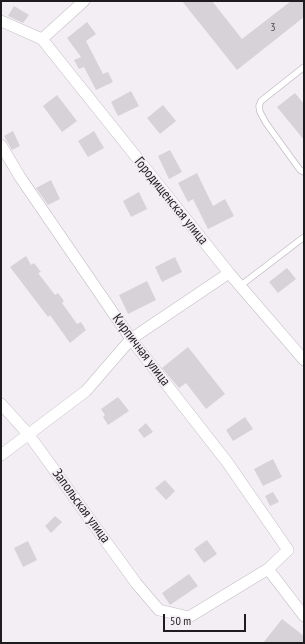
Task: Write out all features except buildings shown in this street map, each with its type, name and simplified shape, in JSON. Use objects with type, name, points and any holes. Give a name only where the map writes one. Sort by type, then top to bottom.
[{"type":"street","points":[[1,21],[42,39],[84,1]]},
{"type":"street","name":"Городищенская улица","points":[[42,39],[229,273],[304,360]]},
{"type":"street","name":"Кирпичная улица","points":[[1,145],[20,176],[131,340],[227,462],[288,550],[268,569]]},
{"type":"street","points":[[1,455],[86,391],[131,340],[229,273]]},
{"type":"street","name":"Запольская улица","points":[[1,404],[29,435],[136,583],[159,610],[189,616],[268,569]]},
{"type":"street","points":[[268,569],[304,616]]},
{"type":"lane","points":[[304,67],[261,101],[259,106],[260,112],[266,123],[300,170],[304,172]]},
{"type":"lane","points":[[240,286],[304,237]]}]
